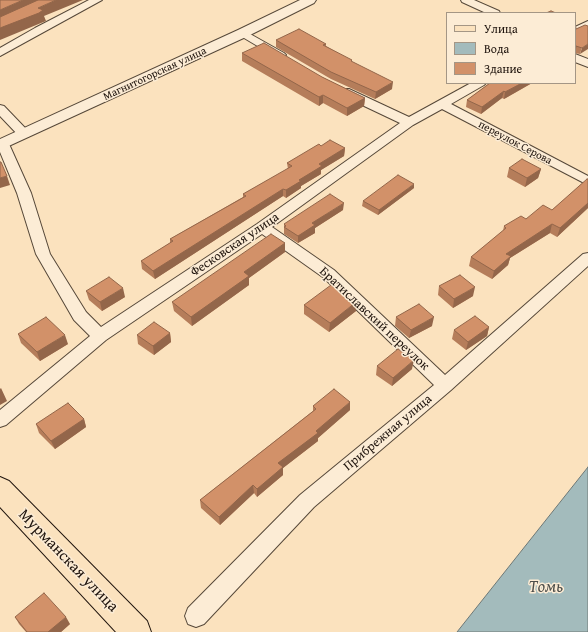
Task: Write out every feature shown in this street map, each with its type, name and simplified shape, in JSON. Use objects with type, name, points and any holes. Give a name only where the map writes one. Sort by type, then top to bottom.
[{"type":"main road","name":"Мурманская улица","points":[[0,489],[136,632]]},
{"type":"street","points":[[0,54],[39,30],[97,0]]},
{"type":"street","name":"Магнитогорская улица","points":[[2,145],[243,33],[310,0]]},
{"type":"street","points":[[466,0],[493,12]]},
{"type":"street","points":[[576,30],[588,24]]},
{"type":"street","points":[[243,33],[292,62]]},
{"type":"street","points":[[576,58],[588,64]]},
{"type":"street","name":"Фесковская улица","points":[[0,420],[100,336],[262,227],[409,122],[478,84]]},
{"type":"street","points":[[333,86],[409,122]]},
{"type":"street","name":"переулок Серова","points":[[443,104],[588,181]]},
{"type":"street","points":[[0,109],[24,134]]},
{"type":"street","points":[[2,145],[24,193],[43,254],[80,316],[100,336]]},
{"type":"street","name":"Братиславский переулок","points":[[262,227],[329,274],[445,385]]},
{"type":"street","name":"Прибрежная улица","points":[[196,616],[307,501],[445,385],[588,258]]},
{"type":"water","name":"Томь","points":[[588,467],[588,632],[457,632]]},
{"type":"building","points":[[0,0],[23,0],[0,10]]},
{"type":"building","points":[[38,0],[56,0],[38,8],[43,10],[39,13],[0,28],[0,17]]},
{"type":"building","points":[[585,25],[588,26],[588,44],[582,48],[576,46],[576,29]]},
{"type":"building","points":[[299,29],[326,44],[323,45],[352,60],[351,61],[393,82],[376,92],[331,72],[276,40]]},
{"type":"building","points":[[264,43],[322,77],[365,98],[347,108],[323,95],[319,97],[242,53]]},
{"type":"building","points":[[489,84],[520,84],[505,92],[504,91],[482,107],[467,100]]},
{"type":"building","points":[[330,140],[345,148],[319,164],[322,166],[299,180],[301,181],[286,190],[283,189],[153,271],[141,261],[173,241],[170,239],[246,196],[243,194],[292,166],[287,163],[319,144],[321,146]]},
{"type":"building","points":[[522,159],[541,169],[527,178],[509,168]]},
{"type":"building","points":[[0,162],[7,176],[0,178]]},
{"type":"building","points":[[398,175],[414,184],[379,210],[363,201]]},
{"type":"building","points":[[587,179],[588,203],[560,228],[552,224],[506,254],[511,256],[494,271],[471,257],[506,228],[504,226],[521,216],[526,219],[543,205],[552,210]]},
{"type":"building","points":[[330,194],[344,203],[312,223],[315,225],[298,236],[284,227],[286,226],[284,224]]},
{"type":"building","points":[[271,234],[285,243],[244,272],[249,276],[191,317],[172,302]]},
{"type":"building","points":[[460,275],[475,287],[454,299],[439,286]]},
{"type":"building","points":[[109,277],[123,288],[100,302],[86,291]]},
{"type":"building","points":[[331,285],[356,302],[330,323],[304,305]]},
{"type":"building","points":[[419,304],[434,317],[411,330],[396,317]]},
{"type":"building","points":[[475,316],[489,327],[468,342],[454,330]]},
{"type":"building","points":[[46,317],[65,335],[37,352],[18,334]]},
{"type":"building","points":[[154,322],[170,333],[153,346],[137,335]]},
{"type":"building","points":[[398,349],[414,360],[393,378],[377,366]]},
{"type":"building","points":[[334,389],[350,402],[316,431],[318,433],[278,463],[283,467],[257,489],[253,485],[219,517],[200,500],[316,409],[313,406]]},
{"type":"building","points":[[68,403],[84,419],[51,441],[36,424]]},
{"type":"building","points":[[44,593],[66,617],[48,632],[27,632],[15,617]]}]
